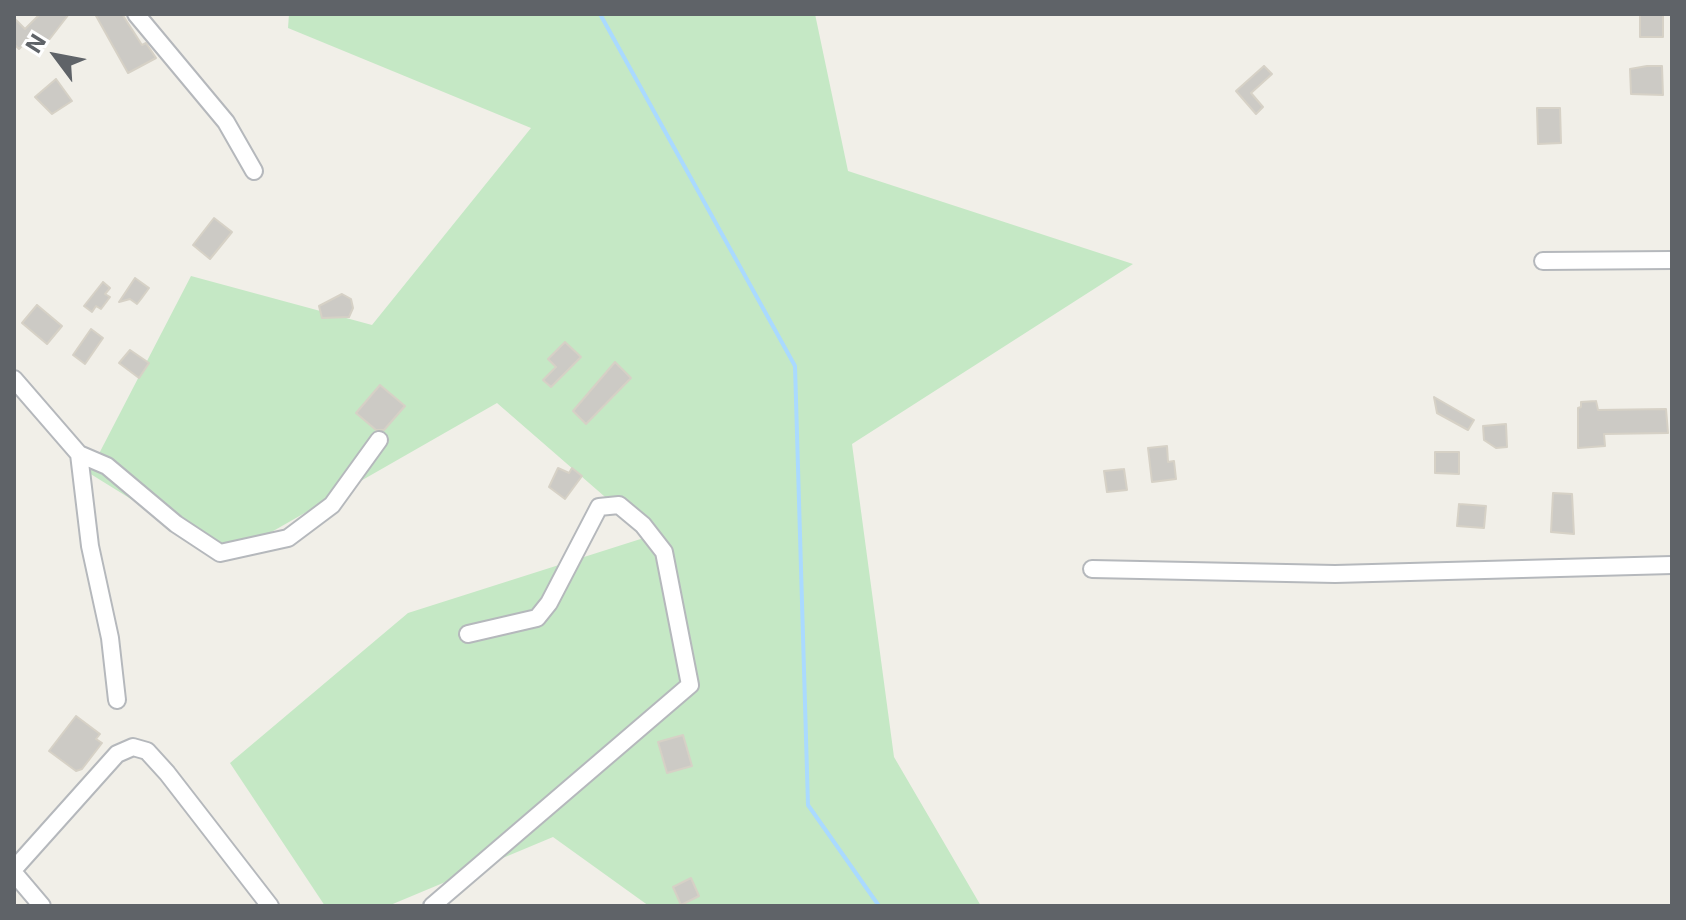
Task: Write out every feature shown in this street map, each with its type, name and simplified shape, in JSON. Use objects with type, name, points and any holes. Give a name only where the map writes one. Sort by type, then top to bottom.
[{"type":"street","points":[[136,14],[226,122],[254,171]]},
{"type":"street","points":[[1543,261],[1672,260]]},
{"type":"street","points":[[14,379],[79,454],[107,466],[176,524],[220,553],[288,538],[332,505],[379,440]]},
{"type":"street","points":[[79,454],[90,546],[110,638],[117,700]]},
{"type":"street","points":[[432,906],[690,685],[664,552],[643,525],[619,505],[603,504],[597,510],[549,603],[537,618],[468,634]]},
{"type":"street","points":[[1092,569],[1335,574],[1672,565]]},
{"type":"street","points":[[42,906],[14,871],[117,754],[133,747],[147,751],[167,773],[270,906]]},
{"type":"green space","points":[[289,14],[815,14],[848,171],[1133,264],[852,444],[894,757],[981,906],[649,906],[553,837],[388,906],[325,906],[230,763],[408,613],[650,536],[497,403],[226,558],[89,473],[191,276],[372,325],[531,128],[288,28]]},
{"type":"building","points":[[40,14],[69,14],[45,45],[34,34],[19,49],[14,44],[14,18],[25,29]]},
{"type":"building","points":[[95,14],[122,14],[142,45],[146,43],[156,58],[128,73]]},
{"type":"building","points":[[1640,14],[1663,14],[1663,37],[1640,37]]},
{"type":"building","points":[[1264,66],[1272,74],[1251,93],[1263,107],[1256,114],[1236,91]]},
{"type":"building","points":[[1662,66],[1663,95],[1631,94],[1630,69]]},
{"type":"building","points":[[56,79],[72,101],[52,114],[35,97]]},
{"type":"building","points":[[1537,108],[1560,108],[1561,143],[1538,144]]},
{"type":"building","points":[[214,218],[232,232],[210,259],[193,245]]},
{"type":"building","points":[[135,278],[149,288],[137,304],[130,299],[119,302]]},
{"type":"building","points":[[103,282],[110,288],[105,294],[110,297],[101,309],[96,306],[92,312],[84,306]]},
{"type":"building","points":[[342,294],[351,299],[353,308],[349,317],[322,318],[319,306]]},
{"type":"building","points":[[37,305],[62,326],[47,344],[22,323]]},
{"type":"building","points":[[91,329],[103,338],[85,364],[73,355]]},
{"type":"building","points":[[565,342],[581,357],[551,387],[543,380],[556,367],[548,359]]},
{"type":"building","points":[[130,350],[149,363],[139,378],[119,363]]},
{"type":"building","points":[[615,362],[631,378],[586,424],[573,411]]},
{"type":"building","points":[[380,385],[405,406],[384,430],[376,430],[356,413]]},
{"type":"building","points":[[1434,397],[1474,420],[1468,430],[1437,413]]},
{"type":"building","points":[[1596,401],[1598,410],[1666,409],[1668,433],[1604,434],[1605,446],[1578,448],[1578,408],[1581,402]]},
{"type":"building","points":[[1506,424],[1507,447],[1496,448],[1484,440],[1483,426]]},
{"type":"building","points":[[1167,446],[1168,462],[1174,461],[1176,479],[1152,482],[1148,448]]},
{"type":"building","points":[[1435,452],[1459,452],[1459,474],[1435,473]]},
{"type":"building","points":[[558,468],[569,473],[572,468],[582,476],[565,499],[549,487]]},
{"type":"building","points":[[1124,469],[1127,490],[1107,492],[1104,471]]},
{"type":"building","points":[[1553,493],[1572,494],[1574,534],[1551,532]]},
{"type":"building","points":[[1459,504],[1486,506],[1484,528],[1457,526]]},
{"type":"building","points":[[76,716],[100,734],[96,739],[102,743],[82,769],[76,771],[49,751]]},
{"type":"building","points":[[683,735],[692,766],[667,773],[658,742]]},
{"type":"building","points":[[691,878],[699,896],[681,905],[673,887]]},
{"type":"waterway","points":[[600,14],[795,366],[808,805],[879,906]]}]
